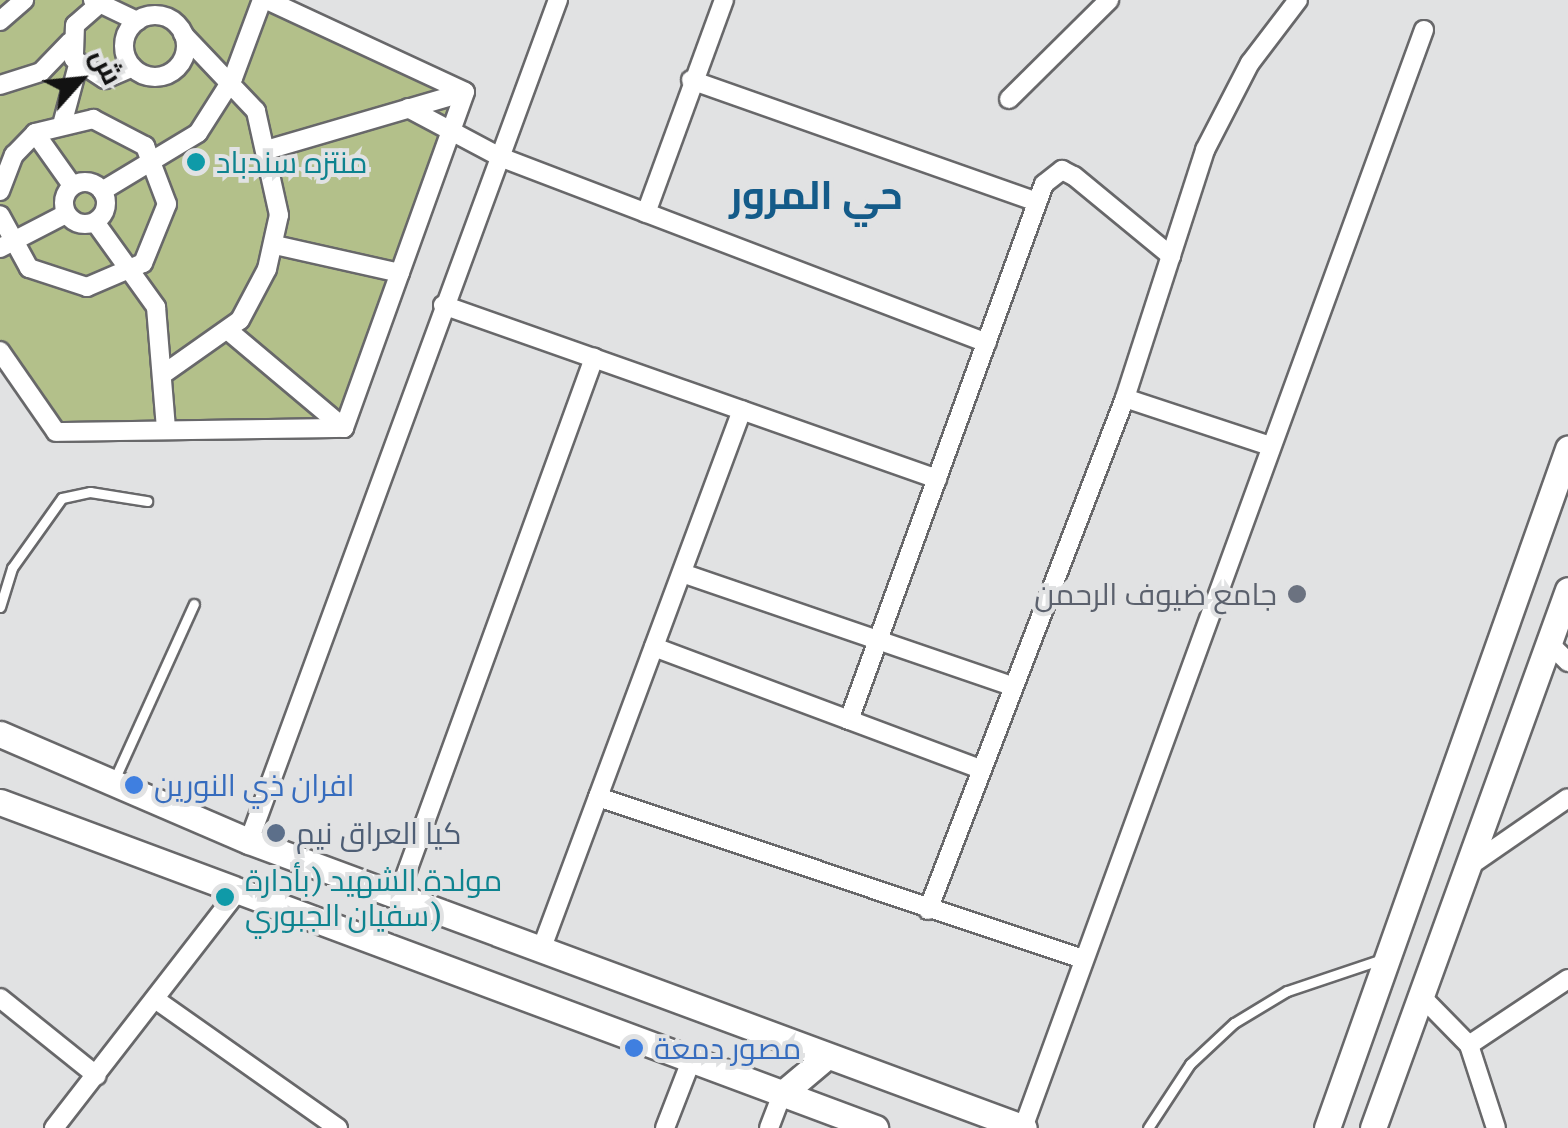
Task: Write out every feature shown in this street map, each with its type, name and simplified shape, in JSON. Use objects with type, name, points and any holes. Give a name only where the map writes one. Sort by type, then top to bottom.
[{"type":"main road","points":[[1327,1128],[1568,450]]},
{"type":"main road","points":[[1374,1128],[1568,590]]},
{"type":"main road","points":[[0,734],[115,778],[249,840],[1024,1128]]},
{"type":"main road","points":[[0,802],[875,1128]]},
{"type":"main road","points":[[1355,1045],[1398,1060]]},
{"type":"main road","points":[[782,1094],[826,1057]]},
{"type":"street","points":[[0,21],[24,0]]},
{"type":"street","points":[[35,133],[72,186],[102,191],[198,132],[233,78],[264,0],[465,92]]},
{"type":"street","points":[[249,840],[558,0]]},
{"type":"street","points":[[646,213],[691,80],[724,0]]},
{"type":"street","points":[[1009,99],[1109,0]]},
{"type":"street","points":[[928,910],[1010,685],[1125,398],[1205,150],[1250,63],[1298,0]]},
{"type":"street","points":[[0,84],[40,72],[70,42],[95,3],[137,20]]},
{"type":"street","points":[[162,376],[230,332],[275,245],[270,149],[233,78],[157,8],[137,20],[124,46],[132,67],[153,77],[175,69],[183,34]]},
{"type":"street","points":[[1024,1128],[1424,30]]},
{"type":"street","points":[[63,121],[78,65],[70,42]]},
{"type":"street","points":[[78,65],[105,79],[132,67]]},
{"type":"street","points":[[691,80],[1037,202]]},
{"type":"street","points":[[270,149],[465,92]]},
{"type":"street","points":[[344,428],[465,92]]},
{"type":"street","points":[[408,108],[500,157],[987,342]]},
{"type":"street","points":[[0,191],[14,155],[35,133],[63,121],[122,128],[154,158],[166,221],[130,273],[71,286],[42,276],[5,246],[0,216]]},
{"type":"street","points":[[849,720],[1037,202],[1062,170],[1170,256]]},
{"type":"street","points":[[66,214],[72,186]]},
{"type":"street","points":[[95,222],[102,191]]},
{"type":"street","points":[[5,246],[66,214],[95,222],[156,306],[166,428]]},
{"type":"street","points":[[275,245],[400,273]]},
{"type":"street","points":[[444,305],[938,479]]},
{"type":"street","points":[[230,332],[344,428]]},
{"type":"street","points":[[0,351],[56,432],[344,428]]},
{"type":"street","points":[[398,896],[594,358]]},
{"type":"street","points":[[1125,398],[1270,446]]},
{"type":"street","points":[[541,950],[742,410]]},
{"type":"street","points":[[682,572],[1010,685]]},
{"type":"street","points":[[1549,643],[1568,662]]},
{"type":"street","points":[[654,647],[980,769]]},
{"type":"street","points":[[598,797],[1083,959]]},
{"type":"street","points":[[1468,867],[1568,798]]},
{"type":"street","points":[[58,1127],[238,891]]},
{"type":"street","points":[[1469,1045],[1568,979]]},
{"type":"street","points":[[1421,996],[1469,1045],[1496,1128]]},
{"type":"street","points":[[0,998],[97,1076]]},
{"type":"street","points":[[155,999],[338,1128]]},
{"type":"street","points":[[665,1128],[691,1061]]},
{"type":"street","points":[[769,1128],[782,1094]]},
{"type":"lane","points":[[0,607],[12,568],[62,498],[90,492],[147,501]]},
{"type":"lane","points":[[115,778],[194,604]]},
{"type":"lane","points":[[1148,1128],[1190,1064],[1234,1023],[1287,991],[1385,958]]},
{"type":"green space","points":[[0,0],[274,0],[470,92],[346,433],[55,436],[0,356]]},
{"type":"place","name":"منتزه سندباد","points":[[196,162]]},
{"type":"place","name":"جامع ضيوف الرحمن","points":[[1297,594]]},
{"type":"place","name":"افران ذي النورين","points":[[134,785]]},
{"type":"place","name":"کیا العراق نیم","points":[[276,833]]},
{"type":"place","name":"مولدة الشهيد (بأدارة سفيان الجبوري)","points":[[225,897]]},
{"type":"place","name":"مصور دمعة","points":[[634,1048]]},
{"type":"district","name":"حي المرور","points":[[816,195]]}]
